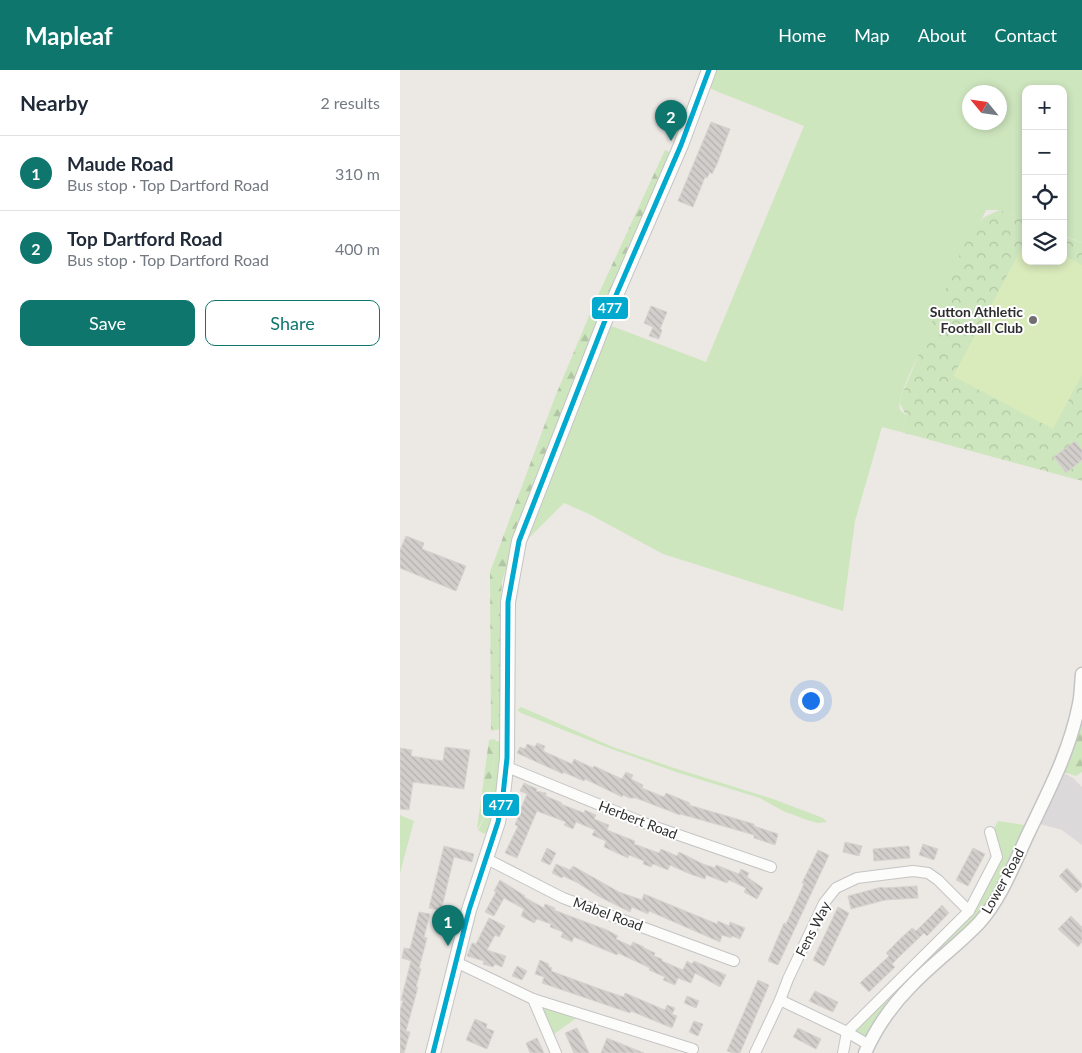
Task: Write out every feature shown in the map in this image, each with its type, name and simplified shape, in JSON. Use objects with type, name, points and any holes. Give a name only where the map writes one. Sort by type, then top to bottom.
[{"type":"main road","points":[[433,1053],[469,910],[498,822],[506,767],[508,602],[519,541],[604,323],[680,145],[709,70]]},
{"type":"street","name":"Lower Road","points":[[867,1049],[882,1023],[907,990],[978,924],[988,912],[1014,867],[1059,770],[1071,738],[1080,702],[1082,674]]},
{"type":"street","name":"Herbert Road","points":[[506,767],[644,824],[771,867]]},
{"type":"street","name":"Lower Road","points":[[847,1032],[968,911],[997,857],[990,832]]},
{"type":"street","name":"Mabel Road","points":[[485,858],[564,898],[734,961]]},
{"type":"street","name":"Fens Way","points":[[755,1053],[827,898],[836,888],[857,878],[913,871],[928,873],[968,911]]},
{"type":"street","points":[[456,962],[533,998],[693,1049]]},
{"type":"street","points":[[533,998],[556,1053]]},
{"type":"street","points":[[780,1000],[847,1032],[867,1049]]},
{"type":"street","points":[[844,1053],[847,1032]]},
{"type":"shaded area","points":[[1059,770],[1073,778],[1082,787],[1082,845],[1062,830],[1040,824],[1032,826]]},
{"type":"green space","points":[[709,70],[1082,70],[1082,243],[1067,237],[1067,85],[1022,85],[1022,219],[999,210],[986,210],[909,375],[899,402],[900,410],[906,415],[901,432],[882,427],[855,521],[843,611],[663,554],[589,514],[564,503],[528,539],[591,378],[604,323],[706,362],[804,126],[705,85]]},
{"type":"green space","points":[[665,150],[674,154],[512,546],[502,582],[500,612],[500,729],[491,731],[490,572],[555,397],[594,304]]},
{"type":"green space","points":[[999,210],[1022,219],[1022,265],[1067,265],[1067,237],[1082,243],[1082,481],[901,432],[906,415],[899,402],[963,247],[983,218]]},
{"type":"green space","name":"Sutton Athletic Football Club","points":[[1022,247],[1022,265],[1067,265],[1067,257],[1082,265],[1082,375],[1053,429],[953,376]]},
{"type":"green space","points":[[1082,703],[1082,772],[1076,776],[1059,770]]},
{"type":"green space","points":[[521,707],[613,747],[773,799],[823,818],[827,822],[818,823],[807,820],[783,811],[760,798],[679,773],[606,747],[521,713],[517,710]]},
{"type":"green space","points":[[494,739],[496,741],[488,801],[485,814],[477,829],[489,740]]},
{"type":"green space","points":[[496,741],[502,742],[499,776],[492,819],[484,834],[478,830],[488,801]]},
{"type":"green space","points":[[400,815],[414,821],[400,873]]},
{"type":"green space","points":[[998,821],[1032,826],[995,900],[912,985],[869,1045],[848,1032],[969,911],[1000,851],[993,830]]},
{"type":"green space","points":[[533,999],[582,1014],[550,1037]]},
{"type":"building","points":[[711,122],[730,129],[717,164],[712,174],[710,172],[707,178],[705,177],[693,207],[678,201]]},
{"type":"building","points":[[651,306],[667,312],[660,329],[662,330],[659,339],[649,336],[653,327],[644,323]]},
{"type":"building","points":[[1075,441],[1082,450],[1082,460],[1066,473],[1054,457]]},
{"type":"building","points":[[406,536],[424,543],[422,549],[466,566],[456,591],[400,568],[400,550]]},
{"type":"building","points":[[537,743],[545,746],[543,751],[572,764],[574,759],[622,779],[626,772],[633,775],[631,779],[643,785],[642,788],[664,797],[666,793],[690,803],[689,805],[754,824],[754,826],[778,834],[775,845],[754,838],[754,835],[680,815],[636,798],[629,798],[623,795],[622,797],[585,779],[584,781],[563,772],[563,774],[517,753],[520,747],[525,749],[527,744],[535,747]]},
{"type":"building","points":[[445,747],[470,750],[464,789],[413,782],[409,810],[400,809],[400,748],[412,750],[411,756],[443,761]]},
{"type":"building","points":[[524,783],[537,789],[536,791],[546,793],[546,796],[561,804],[584,813],[585,810],[596,815],[594,819],[609,825],[607,830],[635,841],[634,844],[659,853],[661,849],[677,856],[679,852],[703,864],[715,868],[716,865],[739,874],[741,869],[749,873],[747,877],[763,888],[757,899],[744,892],[746,888],[729,880],[727,883],[706,875],[705,879],[670,865],[668,870],[653,864],[651,867],[643,864],[644,861],[629,855],[628,858],[604,847],[606,841],[592,835],[595,830],[576,822],[573,829],[564,825],[566,822],[537,811],[517,858],[505,853],[518,826],[515,825],[527,794],[520,791]]},
{"type":"building","points":[[845,842],[862,846],[859,856],[843,852]]},
{"type":"building","points":[[923,844],[938,849],[934,860],[919,855]]},
{"type":"building","points":[[444,846],[474,854],[472,862],[454,857],[441,911],[429,908]]},
{"type":"building","points":[[909,846],[910,858],[874,861],[873,849]]},
{"type":"building","points":[[547,848],[556,853],[550,865],[541,861]]},
{"type":"building","points":[[973,848],[985,854],[968,886],[956,880]]},
{"type":"building","points":[[818,850],[829,855],[778,965],[768,961]]},
{"type":"building","points":[[556,864],[570,870],[573,866],[619,892],[642,900],[644,894],[717,924],[718,921],[729,926],[730,922],[745,928],[740,939],[722,935],[720,942],[649,911],[648,914],[632,907],[630,912],[598,896],[578,883],[552,873]]},
{"type":"building","points":[[1067,868],[1082,884],[1082,887],[1076,893],[1059,876]]},
{"type":"building","points":[[500,880],[544,908],[545,904],[555,908],[554,910],[607,930],[618,936],[616,939],[631,946],[633,942],[644,947],[655,953],[654,956],[662,959],[662,961],[683,970],[687,961],[692,964],[694,961],[726,975],[720,987],[695,973],[691,983],[678,978],[675,985],[663,980],[665,977],[649,970],[650,968],[618,953],[617,955],[574,937],[572,942],[561,937],[563,932],[550,927],[551,924],[537,919],[534,923],[521,916],[524,909],[504,898],[494,916],[485,912]]},
{"type":"building","points":[[917,886],[918,898],[885,900],[851,909],[848,896],[882,887]]},
{"type":"building","points":[[942,905],[949,913],[927,936],[924,933],[901,955],[892,964],[895,967],[869,992],[860,983],[889,956],[886,953],[899,940],[912,928],[916,931]]},
{"type":"building","points":[[838,907],[849,913],[824,966],[813,960]]},
{"type":"building","points":[[419,912],[430,914],[424,937],[427,938],[419,968],[421,969],[416,987],[418,987],[406,1031],[410,1032],[404,1053],[400,1053],[400,1010],[403,1001],[401,1000],[411,961],[402,958],[404,948],[410,949]]},
{"type":"building","points":[[1071,916],[1082,927],[1082,942],[1078,947],[1058,929]]},
{"type":"building","points":[[489,918],[505,926],[499,937],[495,935],[487,950],[506,956],[502,967],[495,964],[493,967],[483,964],[484,961],[467,956],[472,943],[476,944]]},
{"type":"building","points":[[540,960],[549,964],[548,966],[552,968],[551,971],[600,989],[624,997],[625,993],[665,1010],[667,1005],[675,1008],[672,1014],[677,1016],[672,1028],[631,1011],[630,1013],[542,983],[544,977],[535,974]]},
{"type":"building","points":[[517,966],[527,971],[522,980],[512,976]]},
{"type":"building","points":[[758,980],[769,985],[740,1053],[727,1051]]},
{"type":"building","points":[[815,991],[838,1002],[833,1012],[809,1001]]},
{"type":"building","points":[[687,996],[699,1001],[696,1008],[684,1003]]},
{"type":"building","points":[[475,1019],[487,1024],[486,1028],[494,1031],[487,1049],[466,1040]]},
{"type":"building","points":[[694,1021],[703,1024],[698,1036],[689,1032]]},
{"type":"building","points":[[577,1028],[589,1053],[574,1053],[565,1033]]},
{"type":"building","points":[[798,1028],[821,1039],[816,1049],[793,1037]]},
{"type":"building","points":[[537,1038],[544,1053],[530,1053],[526,1043]]},
{"type":"building","points":[[607,1038],[644,1053],[601,1053]]},
{"type":"transit line","name":"477","points":[[433,1053],[469,910],[498,822],[503,795],[507,758],[508,602],[519,541],[604,323],[681,145],[709,70]]},
{"type":"place","name":"Top Dartford Road","points":[[671,141]]},
{"type":"place","name":"Sutton Athletic Football Club","points":[[1033,320]]},
{"type":"place","name":"Maude Road","points":[[448,946]]}]
